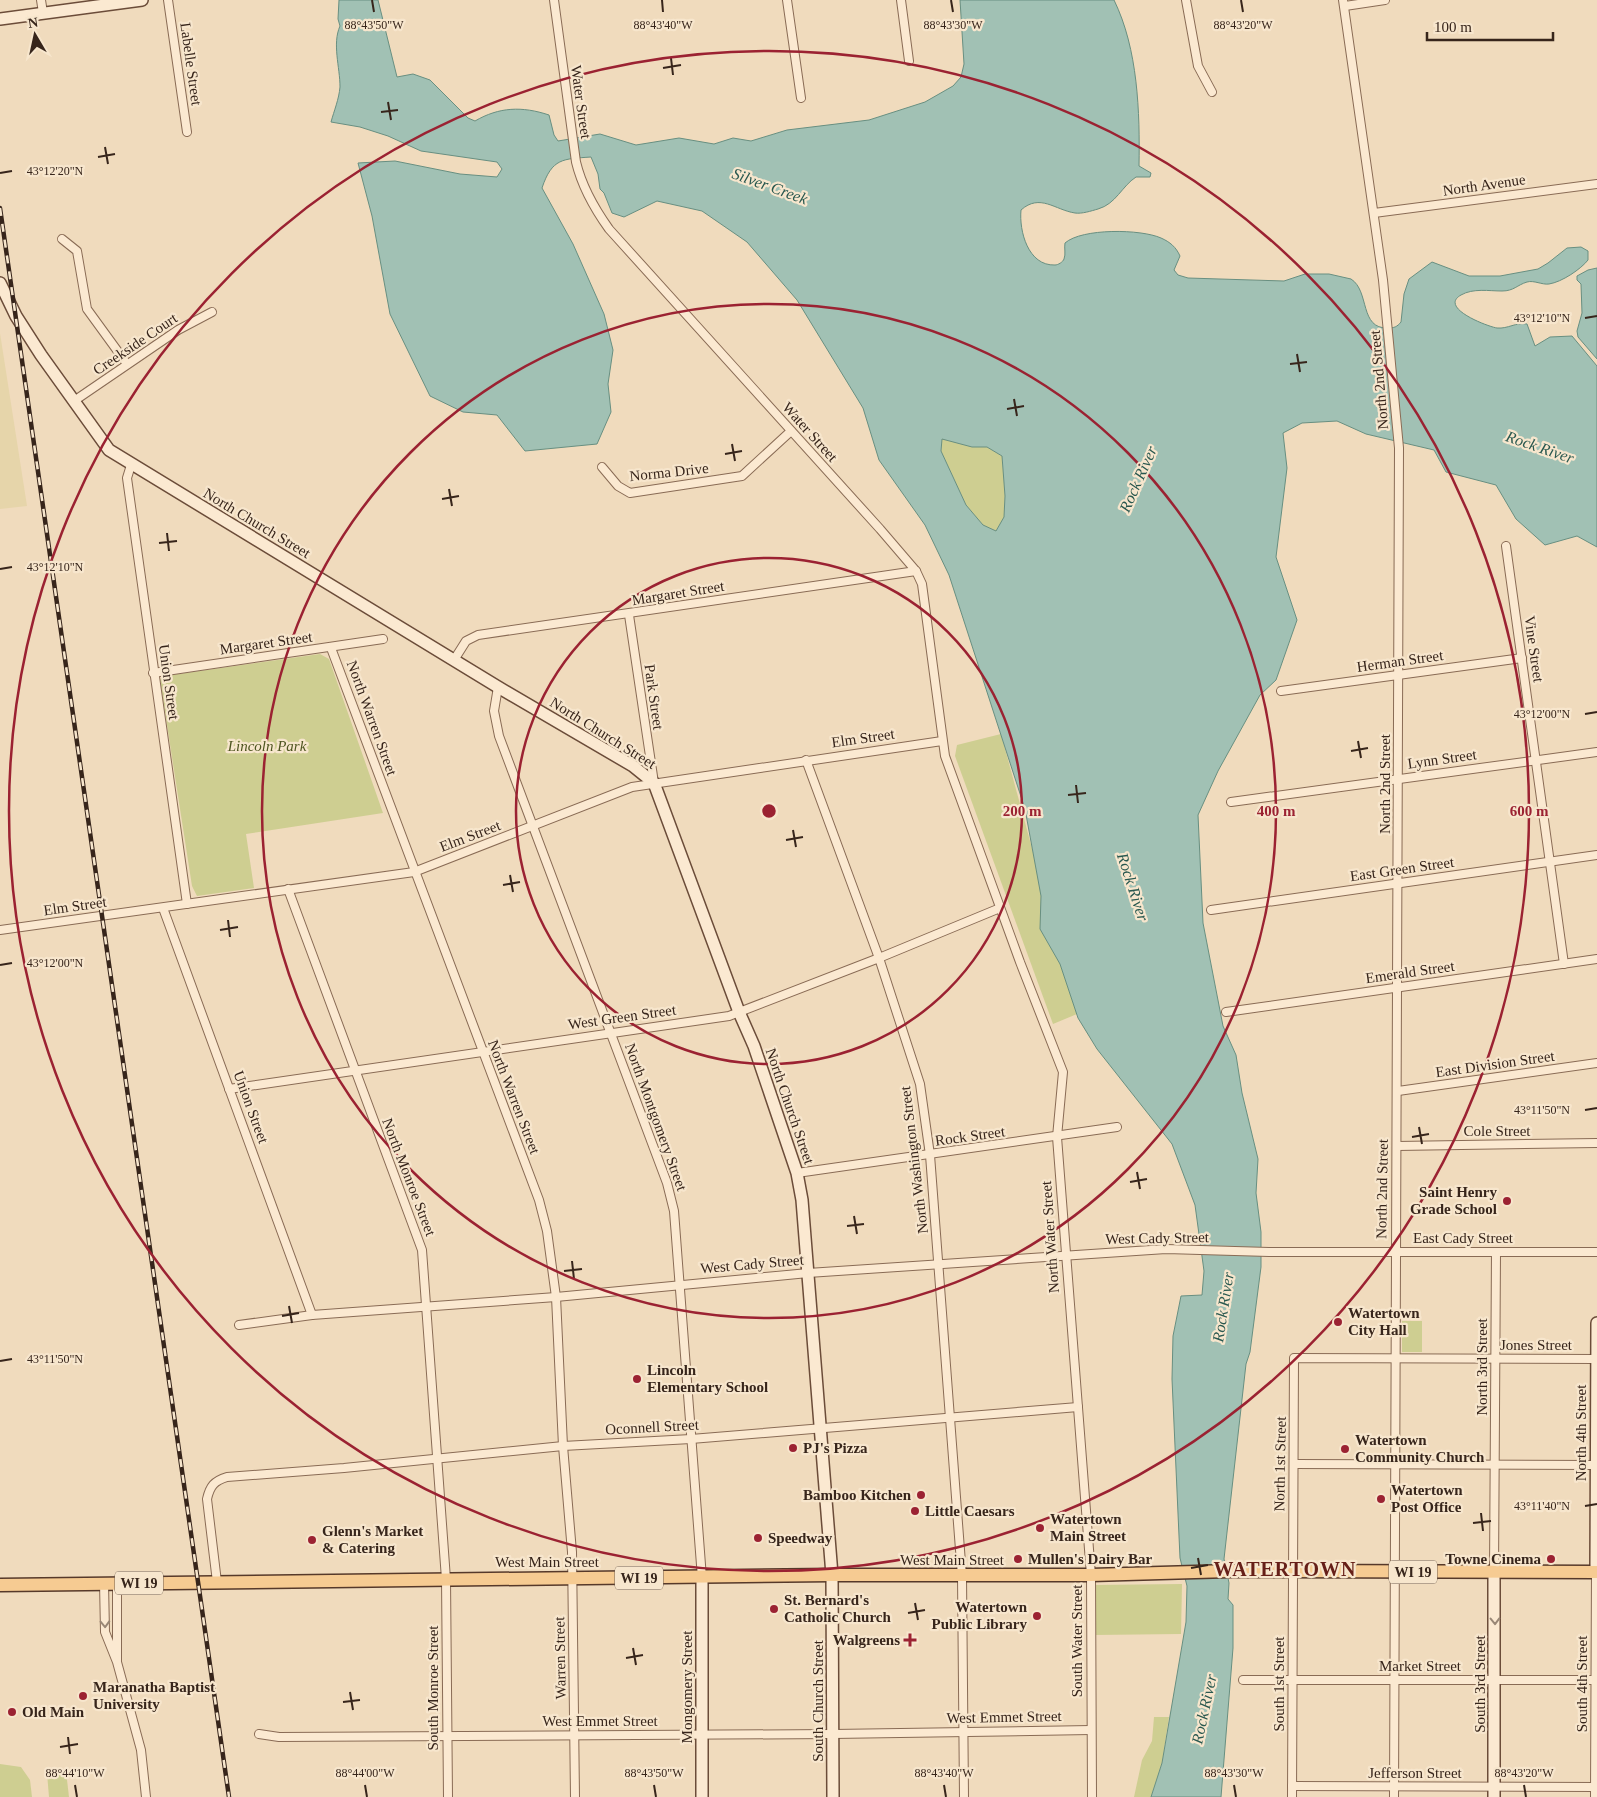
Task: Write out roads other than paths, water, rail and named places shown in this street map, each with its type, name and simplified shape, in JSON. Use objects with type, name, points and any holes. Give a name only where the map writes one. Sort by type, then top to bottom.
[{"type":"main road","points":[[0,19],[142,0]]},
{"type":"main road","name":"North Church Street","points":[[0,283],[16,316],[109,450],[498,687],[633,766],[654,783],[739,1012],[754,1046],[797,1173],[802,1200],[832,1575]]},
{"type":"main road","name":"North 4th Street","points":[[1596,1572],[1597,1323]]},
{"type":"main road","name":"West Main Street","points":[[0,1585],[832,1575],[1091,1575],[1292,1571]]},
{"type":"main road","name":"WI 19","points":[[1292,1571],[1596,1572]]},
{"type":"main road","name":"South 3rd Street","points":[[1494,1572],[1494,1792]]},
{"type":"main road","name":"South Church Street","points":[[832,1575],[833,1797]]},
{"type":"main road","name":"Mongomery Street","points":[[702,1578],[702,1797]]},
{"type":"street","points":[[41,0],[43,13]]},
{"type":"street","name":"Labelle Street","points":[[168,0],[186,132]]},
{"type":"street","name":"Water Street","points":[[554,0],[576,162],[590,200],[609,229],[916,571],[924,594],[945,756],[1000,908]]},
{"type":"street","points":[[787,0],[801,98]]},
{"type":"street","points":[[901,0],[909,61]]},
{"type":"street","points":[[1186,0],[1198,66],[1212,92]]},
{"type":"street","points":[[1344,3],[1385,0]]},
{"type":"street","name":"North 2nd Street","points":[[1344,3],[1387,318],[1399,448],[1398,1091],[1394,1358],[1396,1464],[1394,1797]]},
{"type":"street","name":"North Avenue","points":[[1374,213],[1597,184]]},
{"type":"street","points":[[62,239],[77,251],[87,309],[127,364]]},
{"type":"street","name":"Creekside Court","points":[[74,401],[178,330],[212,312]]},
{"type":"street","name":"Norma Drive","points":[[602,467],[618,486],[630,493],[742,476],[791,431]]},
{"type":"street","name":"Union Street","points":[[131,465],[127,478],[187,904]]},
{"type":"street","name":"Vine Street","points":[[1506,546],[1564,964]]},
{"type":"street","name":"Margaret Street","points":[[454,660],[466,641],[478,636],[916,571]]},
{"type":"street","name":"Park Street","points":[[629,615],[645,733],[654,783]]},
{"type":"street","name":"Margaret Street","points":[[153,673],[383,639]]},
{"type":"street","name":"North Warren Street","points":[[331,648],[539,1200],[547,1231],[556,1297],[572,1578]]},
{"type":"street","name":"Herman Street","points":[[1281,691],[1522,658]]},
{"type":"street","name":"North Montgomery Street","points":[[498,687],[494,703],[496,726],[672,1204],[702,1578]]},
{"type":"street","name":"Elm Street","points":[[0,930],[414,872],[632,786],[942,741]]},
{"type":"street","name":"Lynn Street","points":[[1231,802],[1597,752]]},
{"type":"street","name":"North Washington Street","points":[[806,760],[879,958],[920,1084],[930,1155],[962,1576],[964,1797]]},
{"type":"street","name":"East Green Street","points":[[1211,910],[1597,855]]},
{"type":"street","name":"North Monroe Street","points":[[288,889],[408,1216],[419,1237],[427,1307],[446,1580]]},
{"type":"street","name":"Union Street","points":[[163,908],[312,1316]]},
{"type":"street","name":"West Green Street","points":[[229,1089],[610,1033],[739,1012],[879,958],[1000,908]]},
{"type":"street","name":"North Water Street","points":[[1000,908],[1063,1072],[1056,1137],[1091,1575]]},
{"type":"street","name":"Emerald Street","points":[[1226,1012],[1597,959]]},
{"type":"street","name":"East Division Street","points":[[1398,1091],[1597,1063]]},
{"type":"street","name":"Rock Street","points":[[797,1173],[1117,1127]]},
{"type":"street","name":"Cole Street","points":[[1397,1146],[1597,1143]]},
{"type":"street","name":"West Cady Street","points":[[239,1325],[312,1316],[556,1297],[808,1273],[939,1266],[1166,1249],[1269,1252]]},
{"type":"street","name":"East Cady Street","points":[[1269,1252],[1597,1252]]},
{"type":"street","name":"North 3rd Street","points":[[1494,1572],[1496,1252]]},
{"type":"street","name":"Jones Street","points":[[1294,1358],[1597,1359]]},
{"type":"street","name":"North 1st Street","points":[[1292,1571],[1294,1358]]},
{"type":"street","name":"Oconnell Street","points":[[218,1582],[207,1499],[209,1489],[214,1482],[227,1477],[344,1468],[436,1457],[563,1446],[691,1439],[1078,1407]]},
{"type":"street","points":[[1294,1464],[1596,1465]]},
{"type":"street","name":"South 1st Street","points":[[1292,1571],[1292,1797]]},
{"type":"street","name":"South 4th Street","points":[[1595,1797],[1596,1572]]},
{"type":"street","name":"South Water Street","points":[[1091,1575],[1092,1797]]},
{"type":"street","name":"Warren Street","points":[[572,1578],[575,1797]]},
{"type":"street","name":"South Monroe Street","points":[[446,1580],[448,1797]]},
{"type":"street","points":[[111,1583],[117,1662]]},
{"type":"street","points":[[111,1583],[105,1632],[117,1662],[142,1752],[146,1797]]},
{"type":"street","name":"Market Street","points":[[1242,1680],[1596,1680]]},
{"type":"street","name":"West Emmet Street","points":[[259,1734],[278,1737],[833,1734],[1091,1730]]},
{"type":"street","name":"Jefferson Street","points":[[1292,1786],[1394,1786],[1494,1792],[1596,1787]]},
{"type":"water","points":[[339,0],[378,0],[397,77],[413,74],[430,80],[468,118],[475,121],[493,113],[520,109],[549,115],[554,135],[558,141],[600,134],[636,145],[679,138],[714,144],[733,138],[751,141],[787,130],[869,120],[925,102],[953,86],[961,77],[964,64],[960,0],[1114,0],[1122,19],[1133,60],[1138,103],[1139,166],[1151,173],[1150,177],[1136,177],[1110,203],[1104,207],[1089,211],[1075,213],[1041,203],[1028,205],[1021,210],[1022,228],[1027,246],[1038,260],[1046,264],[1059,264],[1065,257],[1065,243],[1073,238],[1084,235],[1098,232],[1126,232],[1152,235],[1175,247],[1180,256],[1174,270],[1178,275],[1188,278],[1284,281],[1305,274],[1329,274],[1351,279],[1361,292],[1373,322],[1379,327],[1392,328],[1401,322],[1404,294],[1409,279],[1432,262],[1469,276],[1500,276],[1538,269],[1567,248],[1581,247],[1588,251],[1588,260],[1585,264],[1560,281],[1546,284],[1524,283],[1506,291],[1471,291],[1461,295],[1456,300],[1456,306],[1467,316],[1492,327],[1501,328],[1527,324],[1535,346],[1550,337],[1572,336],[1597,366],[1597,547],[1577,536],[1545,545],[1516,519],[1496,485],[1446,472],[1434,450],[1366,434],[1337,421],[1302,423],[1283,433],[1287,468],[1276,557],[1297,620],[1276,680],[1260,695],[1218,771],[1198,815],[1203,923],[1223,1026],[1236,1055],[1242,1093],[1258,1159],[1256,1193],[1261,1232],[1261,1267],[1250,1352],[1246,1364],[1224,1559],[1229,1583],[1228,1599],[1233,1605],[1233,1648],[1221,1797],[1151,1797],[1162,1763],[1186,1622],[1187,1586],[1180,1558],[1172,1379],[1173,1336],[1181,1296],[1202,1295],[1204,1271],[1195,1205],[1172,1144],[1097,1049],[1078,1018],[1060,964],[1040,929],[1041,896],[1025,809],[949,575],[925,525],[879,460],[863,408],[797,300],[747,242],[702,211],[657,201],[624,217],[612,213],[604,193],[600,189],[598,174],[591,157],[573,158],[560,162],[550,171],[542,188],[573,244],[604,314],[613,350],[608,384],[611,412],[597,444],[525,451],[497,415],[463,412],[430,396],[390,314],[372,216],[358,163],[395,161],[460,174],[497,177],[502,169],[497,162],[421,151],[388,136],[360,127],[331,122],[340,87],[336,48],[340,26],[338,19]],"holes":[[[942,439],[972,447],[987,447],[1002,456],[1005,496],[1004,517],[996,531],[983,525],[966,505],[941,451]]]},
{"type":"water","points":[[1597,268],[1597,359],[1578,337],[1577,331],[1582,313],[1581,284],[1577,280],[1577,276]]},
{"type":"railway","points":[[0,208],[229,1797]]},
{"type":"place","name":"Saint Henry Grade School","points":[[1507,1201]]},
{"type":"place","name":"Watertown City Hall","points":[[1338,1322]]},
{"type":"place","name":"Lincoln Elementary School","points":[[637,1379]]},
{"type":"place","name":"PJ's Pizza","points":[[793,1448]]},
{"type":"place","name":"Watertown Community Church","points":[[1345,1449]]},
{"type":"place","name":"Bamboo Kitchen","points":[[921,1495]]},
{"type":"place","name":"Watertown Post Office","points":[[1381,1499]]},
{"type":"place","name":"Little Caesars","points":[[915,1511]]},
{"type":"place","name":"Watertown Main Street","points":[[1040,1528]]},
{"type":"place","name":"Speedway","points":[[758,1538]]},
{"type":"place","name":"Glenn's Market & Catering","points":[[312,1540]]},
{"type":"place","name":"Mullen's Dairy Bar","points":[[1018,1559]]},
{"type":"place","name":"Towne Cinema","points":[[1551,1559]]},
{"type":"place","name":"St. Bernard's Catholic Church","points":[[774,1609]]},
{"type":"place","name":"Watertown Public Library","points":[[1037,1616]]},
{"type":"place","name":"Walgreens","points":[[910,1640]]},
{"type":"place","name":"Maranatha Baptist University","points":[[83,1696]]},
{"type":"place","name":"Old Main","points":[[12,1712]]},
{"type":"district","name":"WATERTOWN","points":[[1285,1569]]},
{"type":"water label","name":"Silver Creek","points":[[770,186]]},
{"type":"water label","name":"Rock River","points":[[1540,447]]},
{"type":"water label","name":"Rock River","points":[[1138,479]]},
{"type":"water label","name":"Rock River","points":[[1133,887]]},
{"type":"water label","name":"Rock River","points":[[1223,1307]]},
{"type":"water label","name":"Rock River","points":[[1204,1709]]},
{"type":"park label","name":"Lincoln Park","points":[[267,746]]}]
